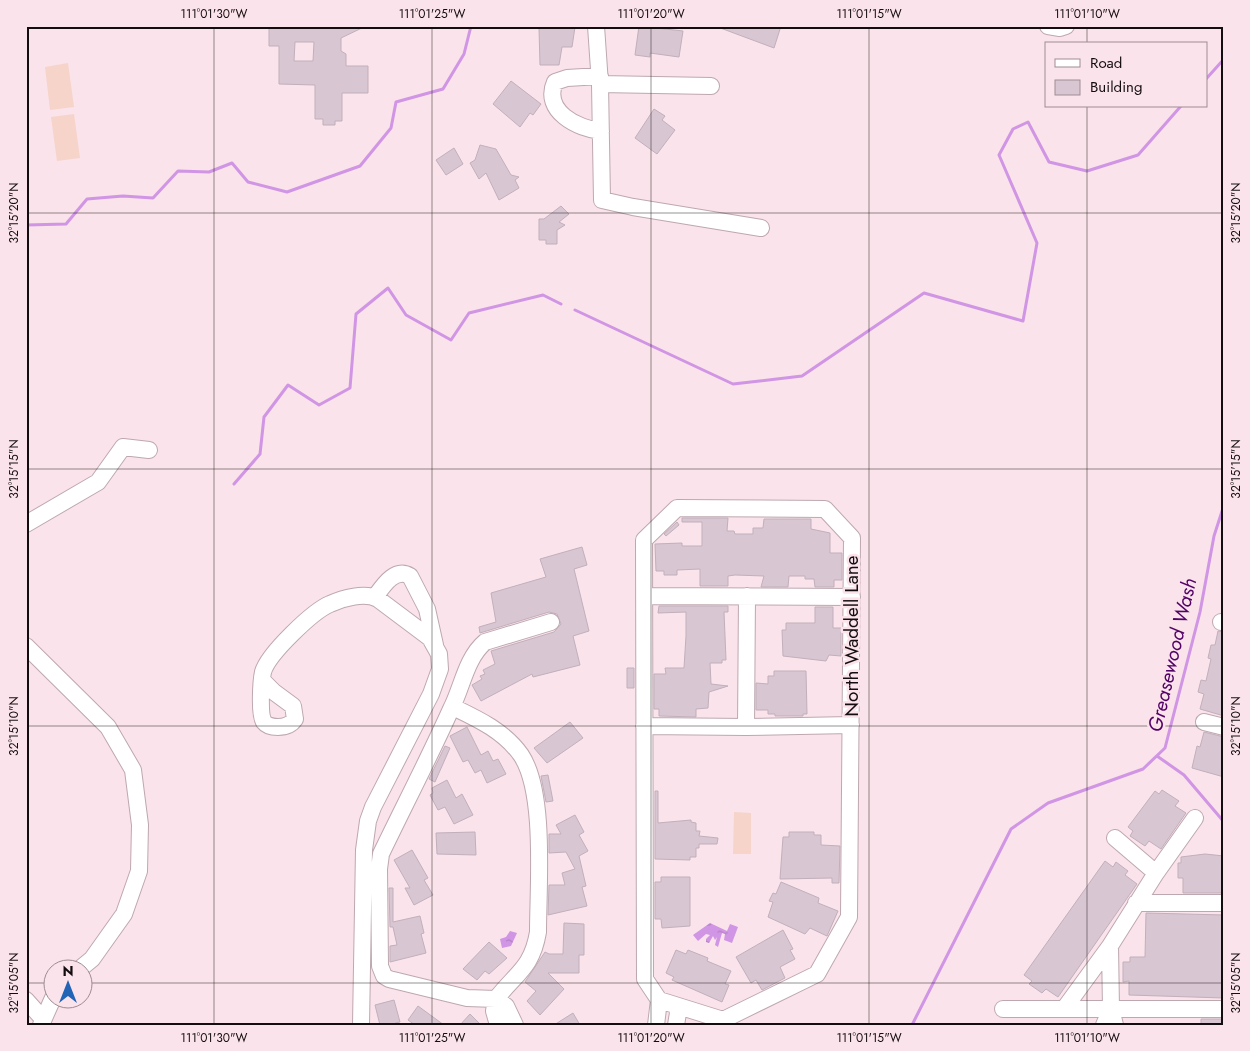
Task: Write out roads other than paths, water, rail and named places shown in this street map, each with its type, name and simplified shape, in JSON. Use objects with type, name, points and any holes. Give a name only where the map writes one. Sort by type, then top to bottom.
[{"type":"street","points":[[596,26],[600,80],[602,200],[761,228]]},
{"type":"street","points":[[1048,26],[1060,28],[1066,26]]},
{"type":"street","points":[[601,131],[586,129],[563,117],[553,98],[552,89],[555,82],[567,78],[711,86]]},
{"type":"street","points":[[26,524],[98,482],[123,447],[149,450]]},
{"type":"street","name":"North Waddell Lane","points":[[677,508],[824,509],[852,538],[852,597],[849,917],[817,974],[723,1020],[659,1000],[645,979],[644,540],[677,508]]},
{"type":"street","points":[[362,1025],[365,835],[373,807],[438,678],[440,662],[427,609],[410,576],[401,573],[393,576],[375,597]]},
{"type":"street","points":[[262,680],[270,658],[320,609],[339,600],[360,596],[375,597],[430,638],[435,645]]},
{"type":"street","points":[[645,596],[852,597]]},
{"type":"street","points":[[746,727],[747,596]]},
{"type":"street","points":[[499,995],[467,998],[389,979],[384,976],[380,966],[379,869],[381,854],[453,707],[465,674],[480,646],[485,642],[551,622]]},
{"type":"street","points":[[26,646],[108,727],[132,770],[140,825],[139,871],[124,914],[92,959]]},
{"type":"street","points":[[453,707],[485,723],[502,736],[521,755],[530,774],[538,805],[538,932],[535,952],[521,972],[499,995],[494,1012],[498,1025]]},
{"type":"street","points":[[1204,722],[1224,727]]},
{"type":"street","points":[[644,726],[851,725]]},
{"type":"street","points":[[1064,1009],[1110,946],[1156,873],[1196,818]]},
{"type":"street","points":[[1115,838],[1156,873]]},
{"type":"street","points":[[1136,903],[1224,903]]},
{"type":"street","points":[[1110,946],[1113,1017]]},
{"type":"street","points":[[499,995],[515,1025]]},
{"type":"street","points":[[26,1000],[42,1022]]},
{"type":"street","points":[[656,1025],[659,1000]]},
{"type":"street","points":[[676,1025],[680,1007]]},
{"type":"street","points":[[42,1022],[48,1008]]},
{"type":"street","points":[[1003,1009],[1064,1009],[1113,1017],[1224,1008]]},
{"type":"street","points":[[1104,1025],[1113,1017]]},
{"type":"water","points":[[710,923],[727,931],[730,924],[738,927],[732,943],[724,940],[725,934],[722,933],[718,947],[715,945],[717,937],[715,940],[713,936],[709,943],[706,942],[706,939],[710,935],[706,934],[698,941],[693,935]]},
{"type":"water","points":[[510,931],[517,933],[511,946],[502,948],[500,939],[506,937]]},
{"type":"waterway","points":[[26,225],[66,224],[87,199],[123,196],[153,198],[178,171],[209,172],[232,163],[248,182],[287,192],[360,166],[391,128],[396,102],[443,89],[464,54],[471,26]]},
{"type":"waterway","points":[[1208,77],[1224,59]]},
{"type":"waterway","points":[[575,310],[733,384],[802,376],[924,293],[1023,321],[1037,243],[999,155],[1013,129],[1028,122],[1049,162],[1087,171],[1138,155],[1179,108]]},
{"type":"waterway","points":[[234,484],[260,454],[264,417],[288,385],[319,405],[350,388],[356,314],[388,288],[406,315],[451,340],[469,313],[543,295],[561,304]]},
{"type":"waterway","name":"Greasewood Wash","points":[[912,1025],[1011,829],[1048,803],[1143,769],[1165,748],[1200,612],[1214,536],[1224,505]]},
{"type":"waterway","points":[[1157,756],[1184,775],[1224,822]]}]
